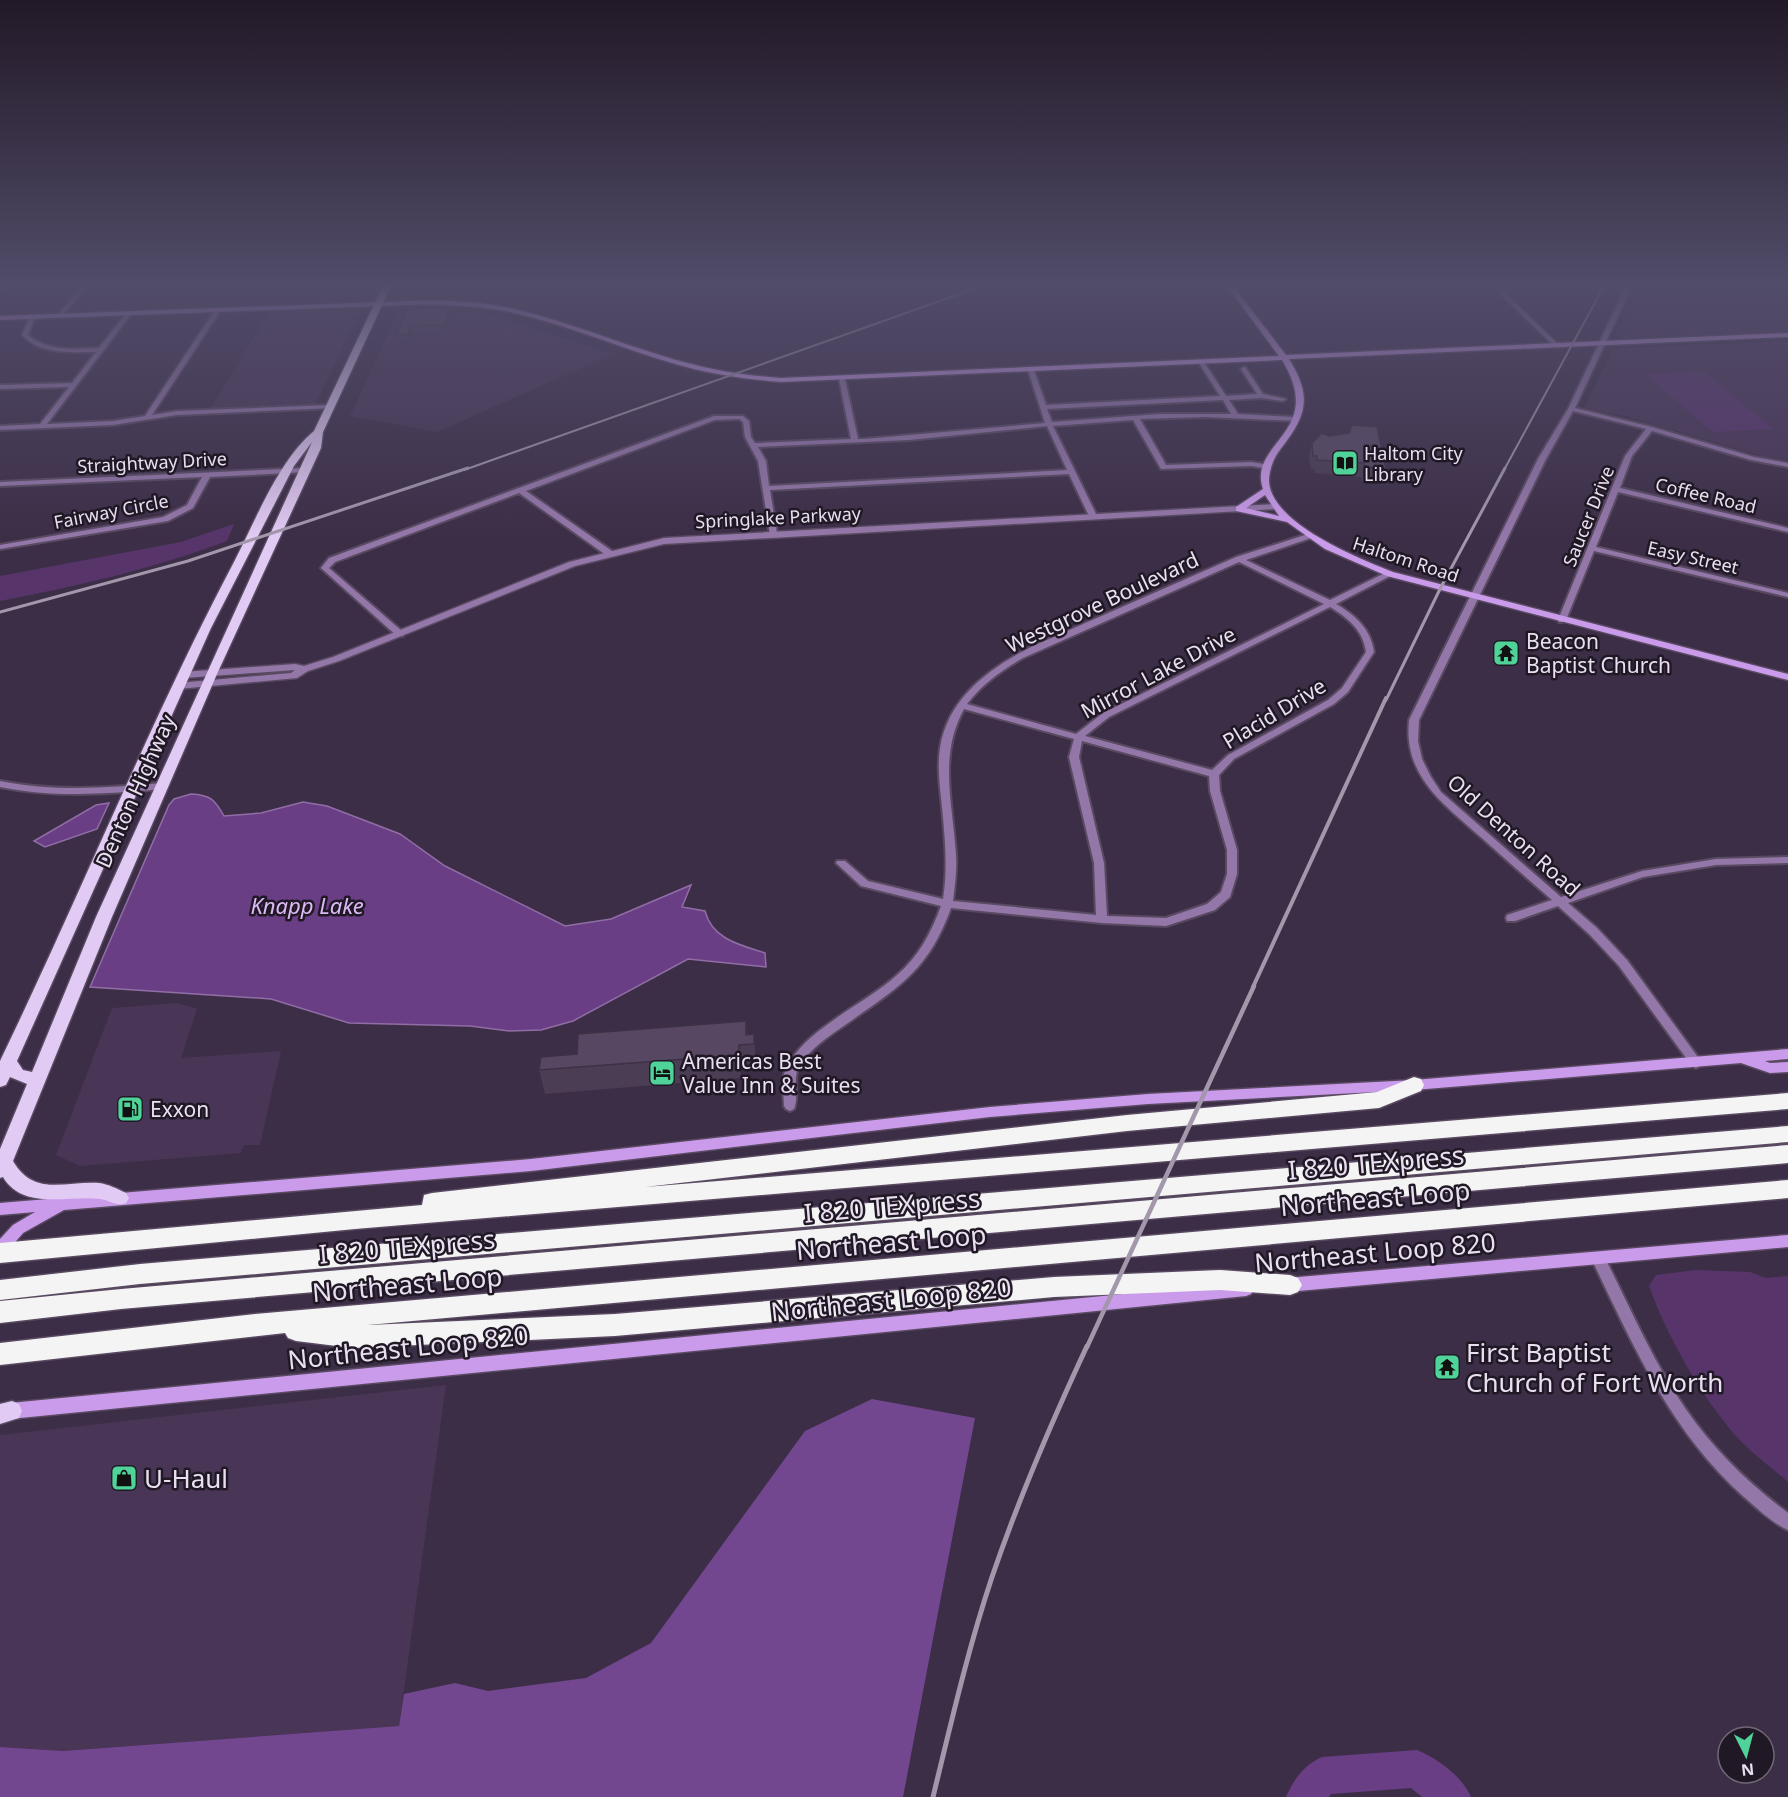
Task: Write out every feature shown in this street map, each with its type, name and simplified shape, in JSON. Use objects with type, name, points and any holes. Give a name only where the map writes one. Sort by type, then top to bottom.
[{"type":"highway","points":[[355,1220],[392,1206],[1127,1123],[1379,1100],[1414,1085]]},
{"type":"highway","points":[[0,1251],[1788,1101]]},
{"type":"highway","name":"I 820 TEXpress","points":[[0,1290],[140,1274],[589,1238],[1788,1134]]},
{"type":"highway","name":"I 820 TEXpress","points":[[0,1312],[132,1298],[1788,1154]]},
{"type":"highway","name":"Northeast Loop","points":[[0,1354],[255,1326],[1788,1190]]},
{"type":"highway","points":[[255,1326],[365,1336],[615,1325],[1054,1287],[1220,1280],[1290,1285]]},
{"type":"main road","name":"Denton Highway","points":[[0,1080],[181,680],[286,471],[305,443],[318,432],[348,370]]},
{"type":"main road","points":[[700,370],[729,376],[781,380],[1033,370]]},
{"type":"main road","points":[[1267,466],[1300,411],[1301,393],[1289,370]]},
{"type":"main road","name":"Denton Highway","points":[[2,1166],[68,1002],[208,679],[305,470],[318,440],[318,432]]},
{"type":"main road","name":"Haltom Road","points":[[1267,466],[1267,490],[1275,507],[1308,536],[1341,555],[1390,574],[1473,598],[1788,677]]},
{"type":"main road","points":[[1239,509],[1267,490]]},
{"type":"main road","points":[[1239,509],[1290,521]]},
{"type":"main road","points":[[0,1209],[531,1165],[1001,1112],[1148,1099],[1414,1085],[1788,1054]]},
{"type":"main road","points":[[1742,1059],[1770,1068],[1788,1067]]},
{"type":"main road","points":[[8,1062],[18,1075],[36,1079]]},
{"type":"main road","points":[[2,1166],[14,1179],[28,1188],[49,1193],[101,1191],[120,1198]]},
{"type":"main road","points":[[0,1251],[18,1229],[63,1203]]},
{"type":"main road","name":"Northeast Loop 820","points":[[4,1412],[1290,1285],[1788,1241]]},
{"type":"street","points":[[42,426],[85,370]]},
{"type":"street","points":[[147,418],[179,370]]},
{"type":"street","points":[[1030,370],[1049,424],[1093,516]]},
{"type":"street","points":[[1207,370],[1235,414]]},
{"type":"street","points":[[1245,370],[1261,396]]},
{"type":"street","name":"Old Denton Road","points":[[1588,370],[1571,409],[1542,459],[1414,720],[1411,738],[1415,756],[1438,794],[1562,901],[1623,963],[1696,1063]]},
{"type":"street","points":[[842,379],[855,440]]},
{"type":"street","points":[[0,387],[73,385]]},
{"type":"street","points":[[1044,407],[1261,396],[1283,399]]},
{"type":"street","points":[[0,428],[147,418],[177,413],[331,407]]},
{"type":"street","points":[[1571,409],[1650,428],[1753,459],[1788,465]]},
{"type":"street","points":[[753,445],[928,436],[1049,424],[1235,414],[1296,419]]},
{"type":"street","points":[[400,634],[325,568],[332,560],[714,418],[741,417],[746,422],[748,436],[762,461],[773,533]]},
{"type":"street","points":[[1136,419],[1164,467],[1251,464],[1267,466]]},
{"type":"street","name":"Saucer Drive","points":[[1562,620],[1629,456],[1650,428]]},
{"type":"street","name":"Straightway Drive","points":[[0,484],[305,470]]},
{"type":"street","points":[[767,488],[1072,472]]},
{"type":"street","name":"Fairway Circle","points":[[0,547],[165,519],[190,506],[207,474]]},
{"type":"street","name":"Coffee Road","points":[[1616,489],[1788,530]]},
{"type":"street","points":[[520,490],[609,553]]},
{"type":"street","name":"Springlake Parkway","points":[[181,680],[293,676],[304,669],[400,634],[561,568],[609,553],[664,541],[773,533],[1275,507]]},
{"type":"street","name":"Westgrove Boulevard","points":[[790,1106],[790,1073],[807,1050],[830,1028],[885,992],[909,970],[939,928],[948,904],[954,864],[944,757],[947,730],[978,686],[1029,652],[1239,559],[1308,536]]},
{"type":"street","name":"Easy Street","points":[[1591,548],[1788,595]]},
{"type":"street","name":"Placid Drive","points":[[841,863],[865,884],[948,904],[1102,919],[1166,922],[1210,907],[1226,894],[1232,874],[1232,850],[1215,791],[1214,774],[1231,757],[1331,702],[1345,690],[1363,666],[1370,652],[1368,639],[1359,626],[1331,604],[1239,559]]},
{"type":"street","name":"Mirror Lake Drive","points":[[1102,919],[1099,863],[1074,757],[1079,736],[1106,715],[1390,574]]},
{"type":"street","points":[[963,706],[1214,774]]},
{"type":"street","points":[[0,784],[39,790],[131,789],[162,786]]},
{"type":"street","points":[[1511,918],[1642,874],[1685,866],[1788,860]]},
{"type":"street","points":[[1598,1258],[1661,1382],[1699,1440],[1730,1474],[1788,1522]]},
{"type":"shaded area","points":[[234,370],[332,370],[315,405],[210,409]]},
{"type":"shaded area","points":[[371,370],[577,370],[437,432],[350,416]]},
{"type":"shaded area","points":[[1603,370],[1788,370],[1788,460],[1765,457],[1628,417],[1584,408]]},
{"type":"shaded area","points":[[1704,372],[1774,429],[1712,432],[1646,374]]},
{"type":"shaded area","points":[[234,524],[227,541],[199,551],[115,576],[0,601],[0,576],[181,542]]},
{"type":"shaded area","points":[[178,1003],[197,1009],[181,1058],[281,1051],[260,1145],[244,1145],[241,1153],[80,1166],[56,1155],[112,1008]]},
{"type":"shaded area","points":[[1696,1270],[1750,1272],[1766,1278],[1788,1276],[1788,1482],[1736,1436],[1710,1403],[1686,1365],[1656,1305],[1649,1286],[1656,1275]]},
{"type":"shaded area","points":[[446,1385],[399,1726],[63,1751],[0,1747],[0,1435]]},
{"type":"shaded area","points":[[872,1399],[975,1418],[903,1797],[0,1797],[0,1747],[63,1751],[399,1726],[404,1694],[455,1683],[488,1691],[586,1678],[651,1643],[805,1431]]},
{"type":"water","name":"Knapp Lake","points":[[191,794],[212,799],[224,816],[261,813],[303,802],[327,806],[400,834],[445,866],[565,926],[611,919],[691,885],[682,907],[705,911],[714,928],[728,940],[765,953],[766,967],[688,959],[573,1021],[541,1030],[509,1031],[470,1026],[349,1023],[271,999],[90,987],[169,805],[174,799]]},
{"type":"water","points":[[109,803],[97,829],[45,847],[34,841],[96,805]]},
{"type":"building","points":[[1352,425],[1377,427],[1386,469],[1365,467],[1364,463],[1317,460],[1317,456],[1313,456],[1312,443],[1322,433],[1329,436],[1349,433]]},
{"type":"building","points":[[746,1021],[746,1035],[754,1034],[754,1044],[739,1045],[739,1055],[539,1070],[541,1057],[577,1054],[578,1034]]},
{"type":"waterway","points":[[1305,1797],[1322,1776],[1417,1769],[1452,1797]]},
{"type":"railway","points":[[464,470],[746,370]]},
{"type":"railway","points":[[1504,470],[1558,370]]},
{"type":"railway","points":[[0,612],[188,561],[468,468]]},
{"type":"railway","points":[[1386,700],[1440,589],[1505,468]]},
{"type":"railway","points":[[1253,987],[1386,698]]},
{"type":"railway","points":[[1087,1347],[1254,986]]},
{"type":"railway","points":[[933,1797],[953,1714],[992,1577],[1013,1518],[1087,1346]]},
{"type":"place","name":"Haltom City Library","points":[[1345,463]]},
{"type":"place","name":"Beacon Baptist Church","points":[[1506,653]]},
{"type":"place","name":"Americas Best Value Inn & Suites","points":[[662,1073]]},
{"type":"place","name":"Exxon","points":[[130,1109]]},
{"type":"place","name":"First Baptist Church of Fort Worth","points":[[1447,1367]]},
{"type":"place","name":"U-Haul","points":[[124,1478]]}]
